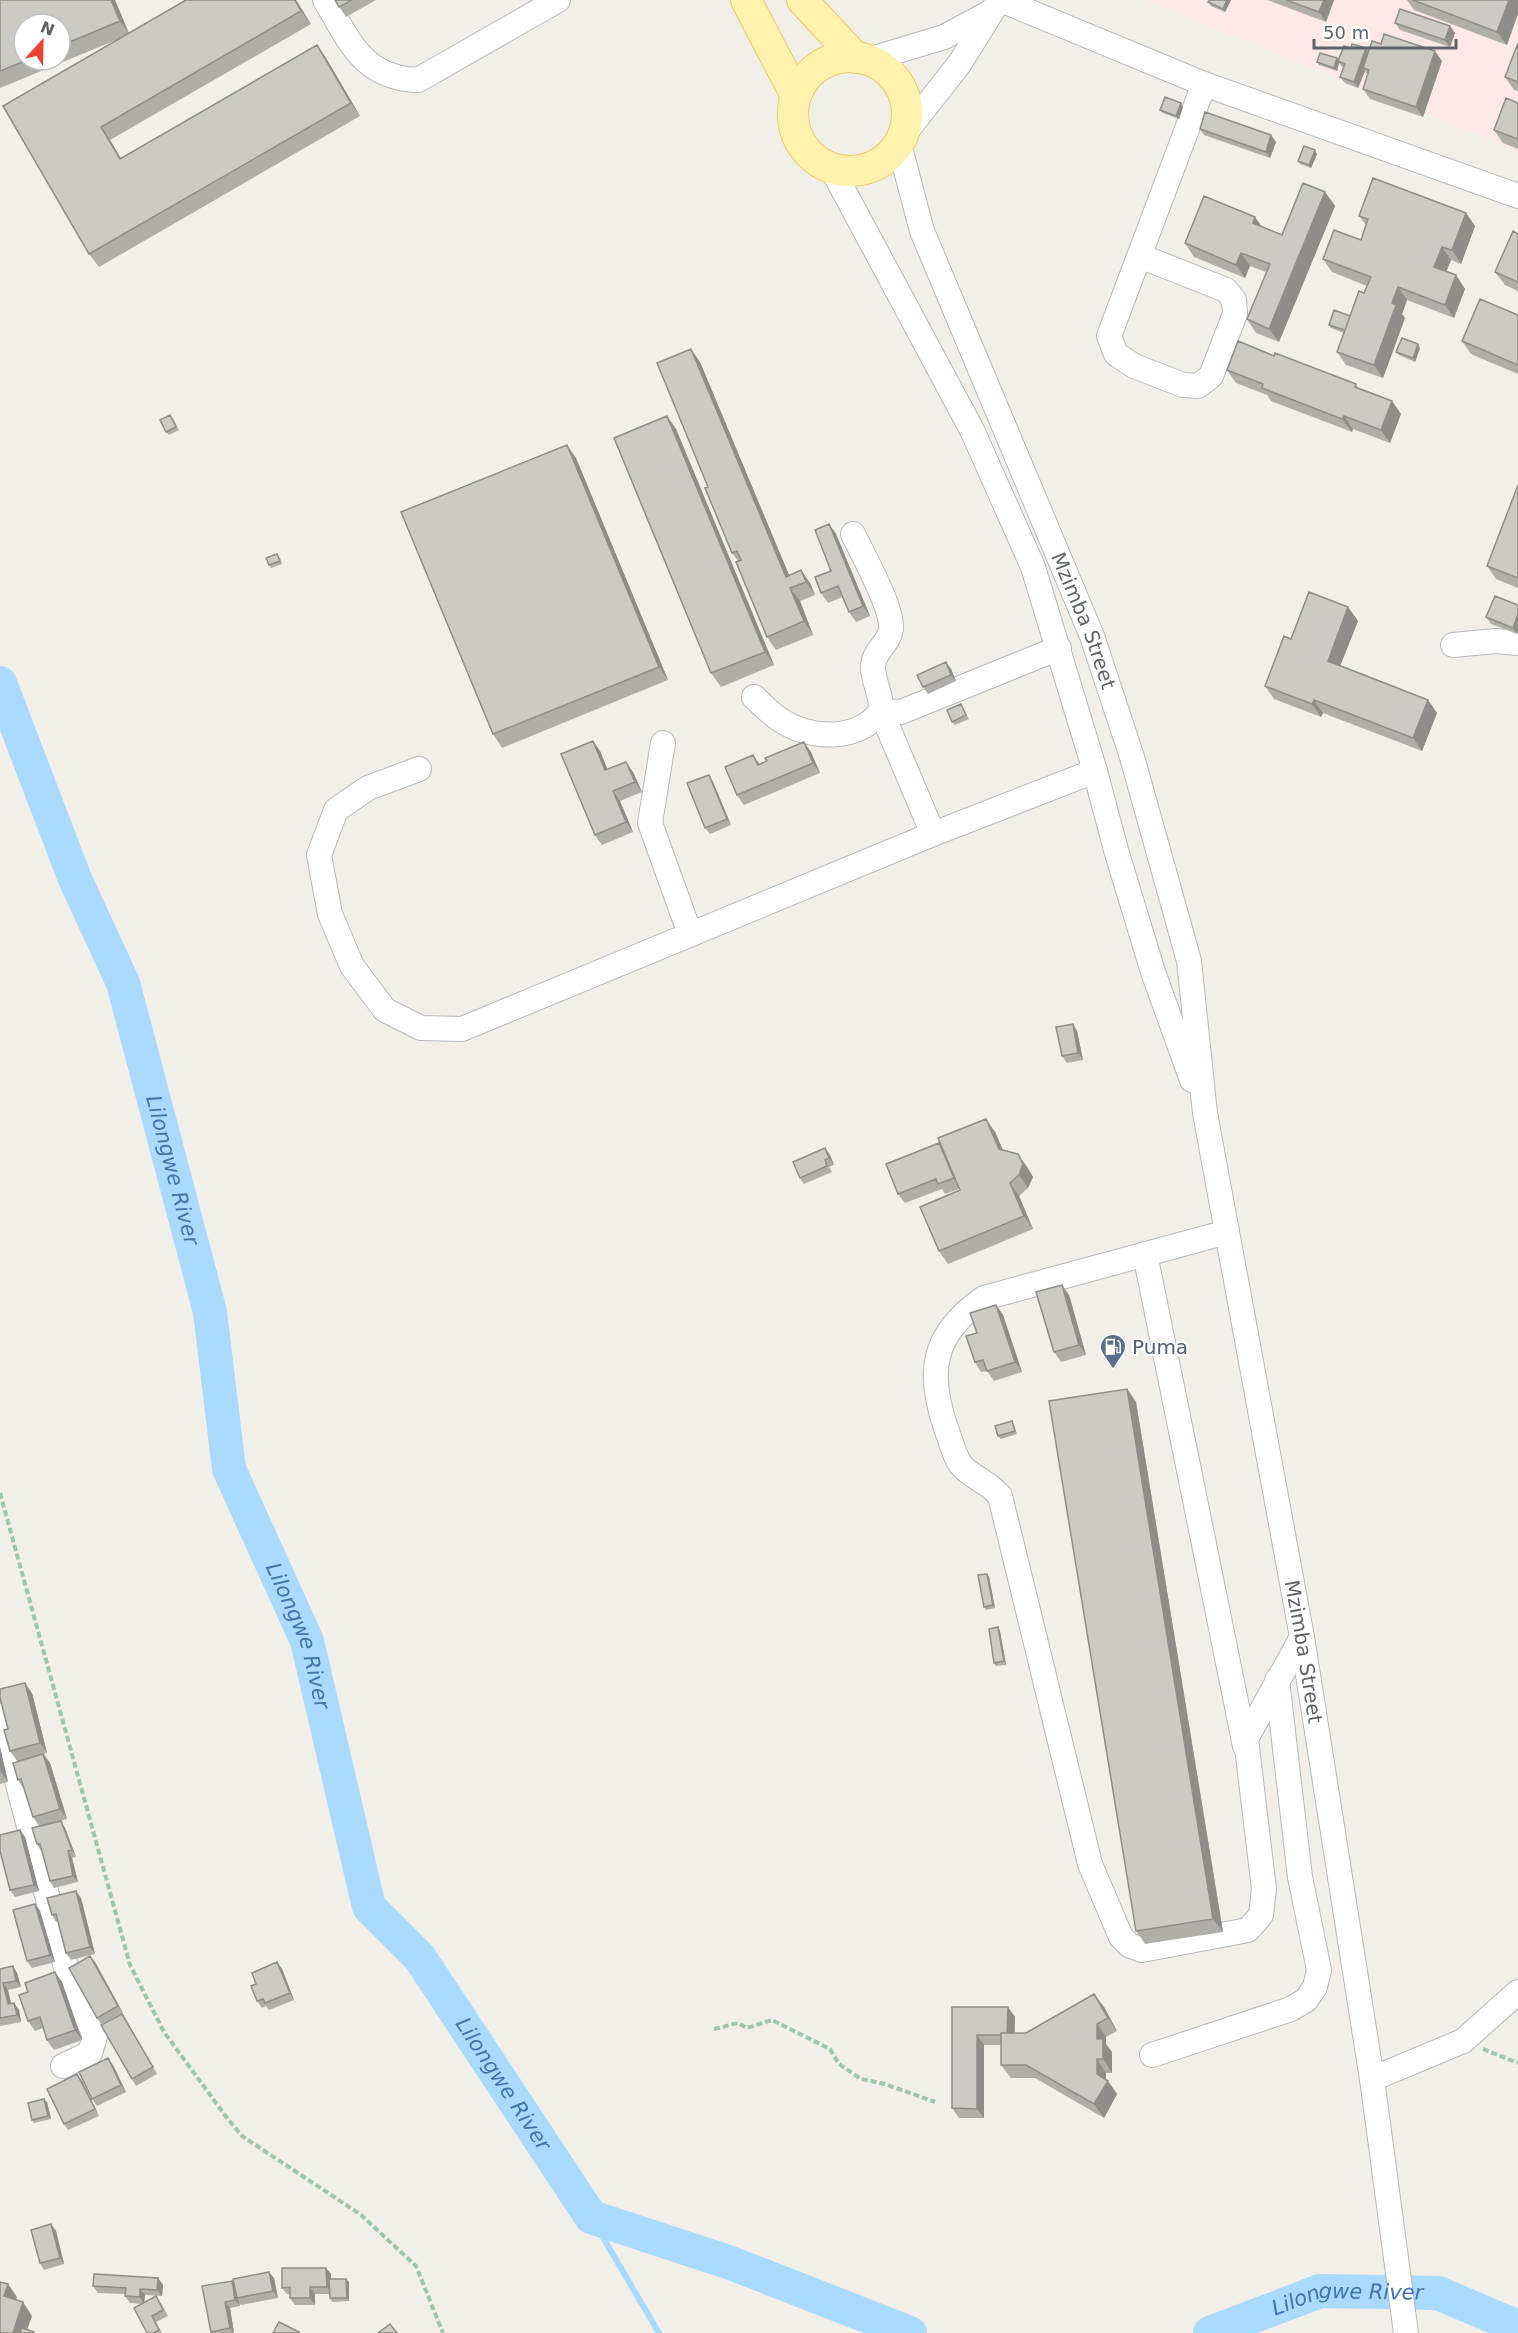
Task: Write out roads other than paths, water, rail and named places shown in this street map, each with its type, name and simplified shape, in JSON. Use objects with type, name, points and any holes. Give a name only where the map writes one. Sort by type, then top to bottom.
[{"type":"main road","points":[[746,0],[796,96]]},
{"type":"main road","points":[[802,0],[862,59],[890,73],[904,95],[908,120],[902,138],[882,163],[870,168],[851,171],[832,169],[820,163],[802,146],[793,122],[796,96],[809,74],[819,66],[836,59],[862,59]]},
{"type":"street","points":[[325,0],[363,59],[389,76],[418,80],[558,0]]},
{"type":"street","points":[[862,59],[944,37],[997,4]]},
{"type":"street","points":[[997,4],[1204,84],[1358,136],[1518,196]]},
{"type":"street","points":[[902,138],[960,63],[997,4]]},
{"type":"street","points":[[1140,256],[1226,290],[1234,300],[1235,314],[1211,376],[1198,386],[1183,385],[1134,366],[1116,354],[1109,336],[1204,84]]},
{"type":"street","name":"Mzimba Street","points":[[902,138],[922,231],[1092,636],[1132,757],[1189,961],[1205,1113],[1302,1637],[1372,2079],[1406,2333]]},
{"type":"street","name":"Mzimba Street","points":[[832,169],[972,430],[1033,567],[1059,648],[1153,972],[1205,1113]]},
{"type":"street","points":[[853,534],[890,614],[891,629],[886,642],[876,654],[873,667],[882,698],[881,711],[933,834]]},
{"type":"street","points":[[1453,645],[1496,641],[1518,642]]},
{"type":"street","points":[[881,711],[902,712],[1059,648]]},
{"type":"street","points":[[754,698],[780,720],[809,732],[833,735],[854,732],[872,723],[881,711]]},
{"type":"street","points":[[663,743],[650,823],[690,934]]},
{"type":"street","points":[[420,769],[368,788],[336,810],[319,855],[330,914],[352,966],[385,1010],[421,1028],[462,1029],[933,834],[1095,771]]},
{"type":"street","points":[[1144,1254],[1245,1748],[1264,1889],[1261,1915],[1248,1930],[1142,1950],[1129,1945],[1121,1937],[1090,1864],[1000,1496],[992,1486],[969,1473],[959,1463],[939,1407],[934,1377],[937,1353],[949,1330],[964,1312],[984,1298],[1144,1254],[1227,1232]]},
{"type":"street","points":[[1245,1748],[1250,1728],[1302,1637]]},
{"type":"street","points":[[1152,2055],[1291,2009],[1306,2000],[1315,1987],[1319,1970],[1300,1877],[1276,1680]]},
{"type":"street","points":[[0,1716],[69,1979],[95,2036],[90,2054],[63,2066]]},
{"type":"street","points":[[1372,2079],[1463,2041],[1518,1992]]},
{"type":"waterway","name":"Lilongwe River","points":[[0,683],[75,879],[123,983],[210,1312],[229,1469],[307,1641],[369,1907],[420,1958],[591,2217],[731,2263],[910,2333]]},
{"type":"waterway","points":[[591,2217],[659,2333]]},
{"type":"waterway","name":"Lilongwe River","points":[[1210,2333],[1320,2291],[1438,2293],[1518,2327]]},
{"type":"place","name":"Puma","points":[[1113,1370]]}]
